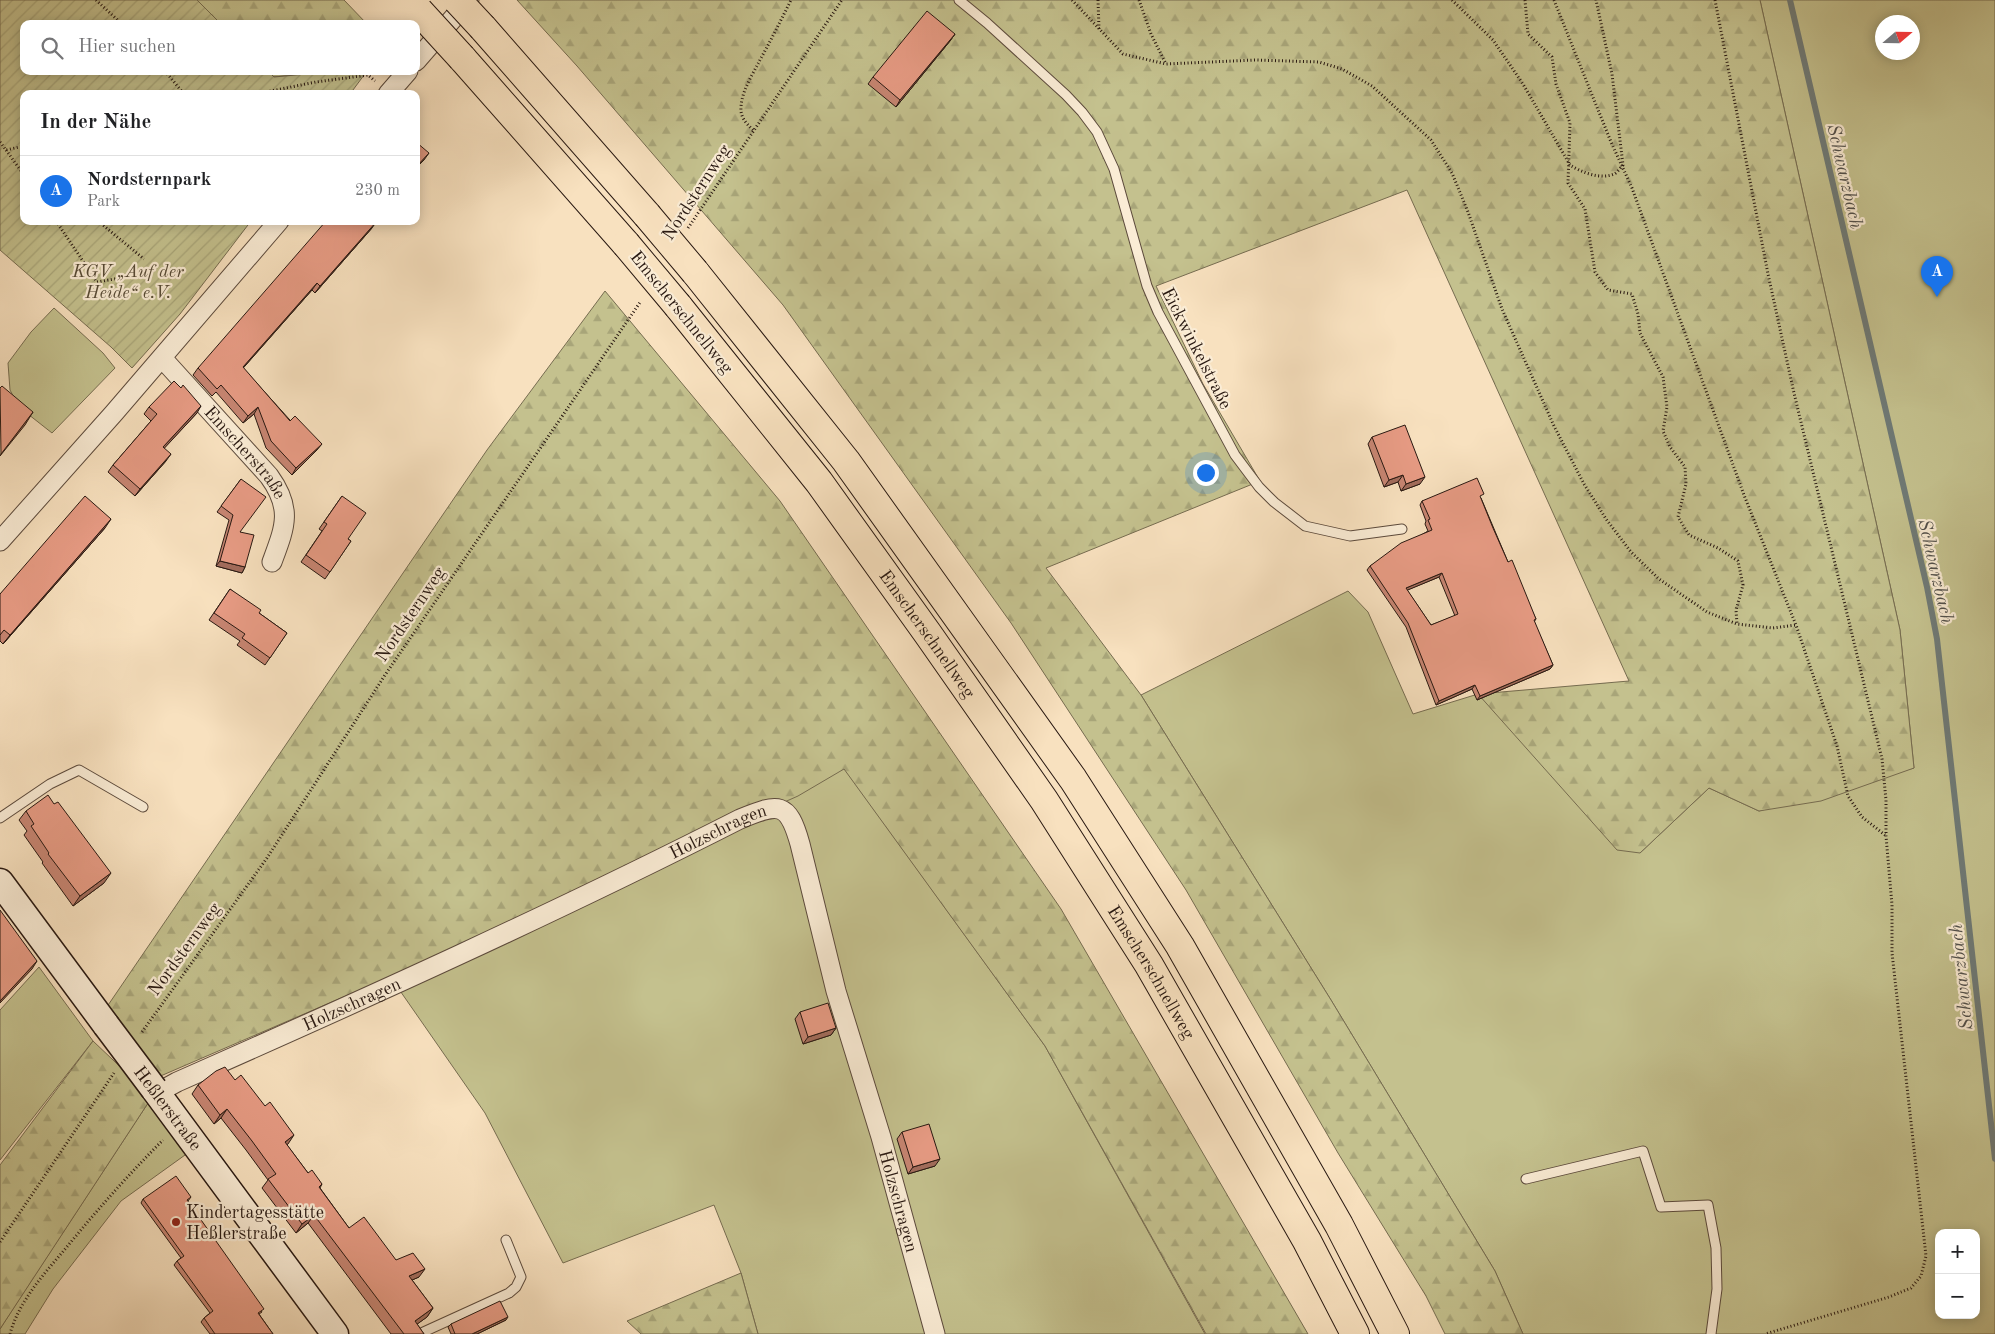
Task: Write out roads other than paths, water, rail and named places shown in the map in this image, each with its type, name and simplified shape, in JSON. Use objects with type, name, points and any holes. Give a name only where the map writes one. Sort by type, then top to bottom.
[{"type":"highway","name":"Emscherschnellweg","points":[[458,0],[695,272],[846,461],[1073,779],[1180,946],[1339,1226],[1395,1334]]},
{"type":"highway","name":"Emscherschnellweg","points":[[414,6],[555,161],[678,306],[819,482],[928,634],[1044,800],[1149,965],[1307,1241],[1355,1334]]},
{"type":"street","points":[[420,56],[469,0]]},
{"type":"street","points":[[392,90],[405,75]]},
{"type":"street","points":[[0,540],[162,358],[276,225]]},
{"type":"street","name":"Emscherstraße","points":[[162,358],[269,476],[278,489],[284,503],[285,524],[272,562]]},
{"type":"street","name":"Holzschragen","points":[[155,1091],[405,981],[604,888],[740,819],[761,810],[783,809],[790,815],[794,823],[836,990],[881,1137],[935,1334]]},
{"type":"street","name":"Heßlerstraße","points":[[0,882],[335,1334]]},
{"type":"lane","name":"Eickwinkelstraße","points":[[959,0],[1066,95],[1097,132],[1114,169],[1147,286],[1158,312],[1236,455],[1258,487],[1304,526],[1350,536],[1402,530]]},
{"type":"lane","points":[[0,818],[50,784],[79,770],[143,807]]},
{"type":"lane","points":[[1526,1179],[1643,1151],[1660,1207],[1708,1205],[1716,1248],[1716,1289],[1711,1334]]},
{"type":"lane","points":[[420,1334],[509,1293],[516,1287],[521,1277],[506,1240]]},
{"type":"waterway","name":"Schwarzbach","points":[[1790,0],[1927,587],[1937,639],[1995,1159]]},
{"type":"place","name":"Nordsternpark","points":[[1937,297]]},
{"type":"place","name":"Kindertagesstätte Heßlerstraße","points":[[176,1222]]},
{"type":"park label","name":"KGV „Auf der Heide“ e.V.","points":[[128,281]]}]
